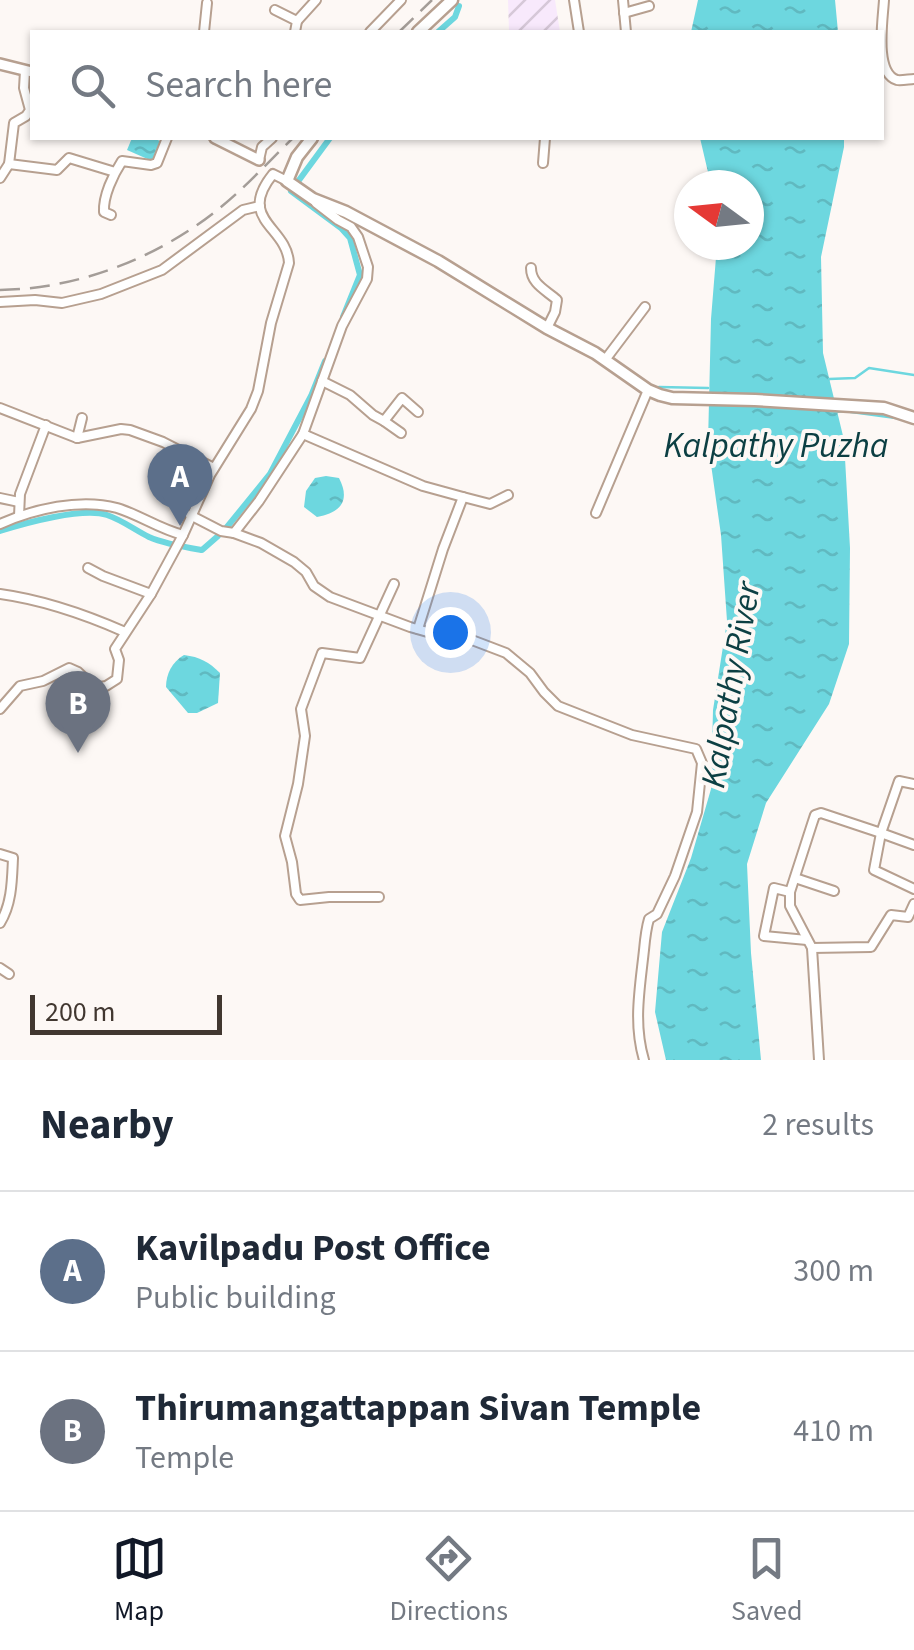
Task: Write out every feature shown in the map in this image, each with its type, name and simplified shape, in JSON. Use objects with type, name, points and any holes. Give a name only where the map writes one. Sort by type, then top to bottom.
[{"type":"main road","points":[[420,30],[452,0]]},
{"type":"main road","points":[[310,140],[296,157],[287,181],[313,200],[346,212],[438,260],[606,360],[648,390],[672,398],[884,408],[914,418]]},
{"type":"street","points":[[296,30],[298,21],[316,0]]},
{"type":"street","points":[[372,30],[401,0]]},
{"type":"street","points":[[574,0],[579,30]]},
{"type":"street","points":[[623,0],[626,30]]},
{"type":"street","points":[[882,30],[884,0]]},
{"type":"street","points":[[204,30],[207,3]]},
{"type":"street","points":[[624,13],[649,6]]},
{"type":"street","points":[[275,10],[298,21]]},
{"type":"street","points":[[0,64],[29,71],[24,88],[30,107]]},
{"type":"street","points":[[884,68],[893,79],[914,79]]},
{"type":"street","points":[[0,178],[10,164],[14,123],[30,111]]},
{"type":"street","points":[[111,214],[102,209],[114,172],[122,161],[157,163],[166,140]]},
{"type":"street","points":[[218,140],[259,160],[262,147],[270,140]]},
{"type":"street","points":[[543,163],[545,140]]},
{"type":"street","points":[[10,164],[56,170],[69,158],[114,172]]},
{"type":"street","points":[[0,709],[20,686],[43,681],[69,668],[96,688],[117,679],[115,649],[151,594],[214,468],[258,391],[271,324],[289,263],[286,248],[262,218],[260,206],[273,174],[287,181]]},
{"type":"street","points":[[234,533],[303,434],[342,326],[367,278],[368,267],[358,237],[351,227],[313,200]]},
{"type":"street","points":[[0,302],[62,303],[101,294],[162,270],[243,210],[260,206]]},
{"type":"street","points":[[531,268],[536,284],[557,300],[547,328]]},
{"type":"street","points":[[606,360],[646,307]]},
{"type":"street","points":[[322,381],[350,394],[401,434]]},
{"type":"street","points":[[596,513],[648,390]]},
{"type":"street","points":[[384,422],[402,398],[418,412]]},
{"type":"street","points":[[0,408],[77,438],[130,430],[164,442],[214,468]]},
{"type":"street","points":[[77,438],[82,418]]},
{"type":"street","points":[[20,516],[19,502],[46,426]]},
{"type":"street","points":[[303,434],[423,486],[490,504],[508,495]]},
{"type":"street","points":[[418,629],[463,497]]},
{"type":"street","points":[[0,498],[19,502]]},
{"type":"street","points":[[0,524],[61,506],[103,506],[183,535]]},
{"type":"street","points":[[190,514],[221,531],[261,543],[294,562],[330,598],[418,629],[464,637],[506,654],[530,673],[558,706],[632,735],[696,749],[702,763],[696,812],[675,876],[645,933],[637,1030],[644,1060]]},
{"type":"street","points":[[88,568],[151,594]]},
{"type":"street","points":[[379,898],[300,900],[285,836],[305,736],[300,709],[322,653],[360,658],[394,584]]},
{"type":"street","points":[[0,594],[64,608],[125,632]]},
{"type":"street","points":[[914,784],[900,781],[874,870],[914,890]]},
{"type":"street","points":[[819,1060],[810,944],[790,906],[790,892],[815,814],[914,845]]},
{"type":"street","points":[[0,854],[13,858],[11,895],[4,904],[0,924]]},
{"type":"street","points":[[795,878],[834,891]]},
{"type":"street","points":[[790,892],[774,888],[764,936],[810,944],[871,946],[891,914],[908,917],[914,904]]},
{"type":"street","points":[[0,968],[9,974]]},
{"type":"shaded area","points":[[508,0],[555,0],[560,30],[509,30]]},
{"type":"water","points":[[698,0],[835,0],[838,30],[691,30]]},
{"type":"water","points":[[131,140],[160,141],[152,161],[127,150]]},
{"type":"water","name":"Kalpathy Puzha","points":[[700,140],[844,140],[821,257],[823,353],[844,440],[850,548],[849,644],[829,704],[766,803],[747,864],[761,1060],[666,1060],[655,1012],[662,932],[691,858],[711,789],[713,710],[727,621],[721,535],[708,443],[716,260],[764,260],[764,170],[707,170]]},
{"type":"water","points":[[315,478],[339,478],[343,499],[337,509],[317,517],[304,507],[306,491]]},
{"type":"water","points":[[184,655],[204,661],[220,673],[218,703],[197,713],[188,713],[166,687],[170,669]]},
{"type":"waterway","points":[[440,30],[455,17],[459,6]]},
{"type":"waterway","points":[[329,140],[291,191],[350,238],[360,275],[343,317]]},
{"type":"waterway","points":[[227,527],[270,474],[325,361]]},
{"type":"waterway","points":[[829,379],[855,378],[869,368],[914,375]]},
{"type":"waterway","points":[[659,387],[708,388]]},
{"type":"waterway","points":[[836,412],[903,419]]},
{"type":"waterway","points":[[0,531],[54,517],[97,513],[155,539],[202,550],[218,536]]},
{"type":"railway","points":[[401,30],[432,0]]},
{"type":"railway","points":[[0,290],[59,284],[145,255],[221,207],[291,140]]},
{"type":"place","name":"Kavilpadu Post Office","points":[[180,526]]},
{"type":"place","name":"Thirumangattappan Sivan Temple","points":[[78,753]]},
{"type":"water label","name":"Kalpathy River","points":[[731,685]]}]
